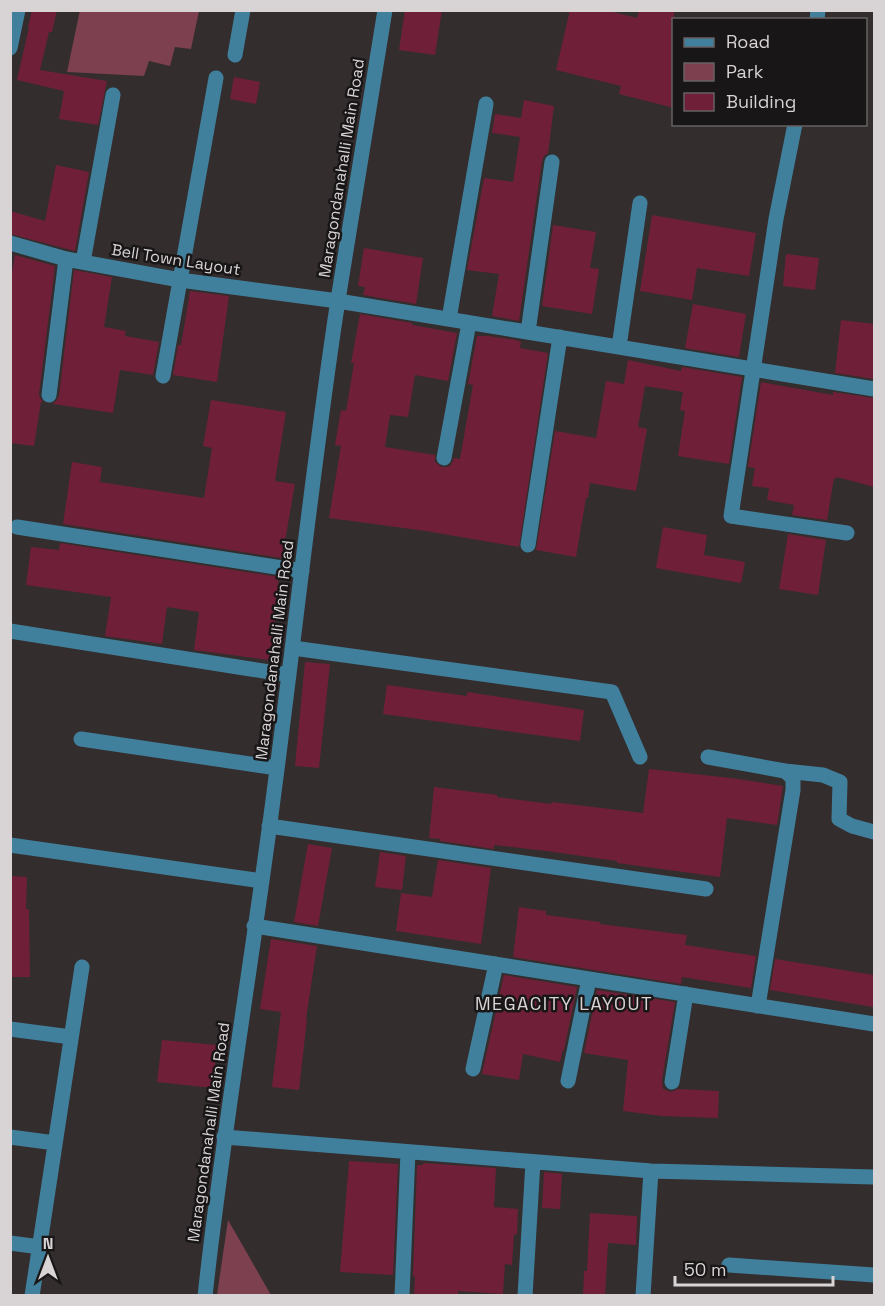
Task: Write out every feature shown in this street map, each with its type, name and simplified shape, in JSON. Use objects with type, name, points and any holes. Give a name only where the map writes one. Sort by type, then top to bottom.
[{"type":"street","points":[[10,48],[18,10]]},
{"type":"street","points":[[235,55],[243,10]]},
{"type":"street","name":"Maragondanahalli Main Road","points":[[205,1296],[224,1137],[262,881],[338,301],[385,10]]},
{"type":"street","points":[[163,376],[216,78]]},
{"type":"street","points":[[84,262],[113,95]]},
{"type":"street","points":[[449,319],[486,104]]},
{"type":"street","points":[[795,126],[776,219],[730,516],[847,533]]},
{"type":"street","points":[[528,332],[552,162]]},
{"type":"street","points":[[619,347],[640,203]]},
{"type":"street","name":"Bell Town Layout","points":[[10,243],[66,259],[180,280],[338,301],[874,389]]},
{"type":"street","points":[[49,395],[66,259]]},
{"type":"street","points":[[444,458],[469,322]]},
{"type":"street","points":[[528,545],[560,337]]},
{"type":"street","points":[[17,528],[302,571]]},
{"type":"street","points":[[10,631],[289,675]]},
{"type":"street","points":[[293,648],[612,692],[640,757]]},
{"type":"street","points":[[81,739],[277,768]]},
{"type":"street","points":[[708,757],[785,771],[823,775],[840,782],[839,819],[852,826],[874,832]]},
{"type":"street","points":[[758,1006],[793,790],[793,778],[785,771]]},
{"type":"street","points":[[269,826],[706,889]]},
{"type":"street","points":[[10,844],[262,881]]},
{"type":"street","points":[[254,926],[874,1024]]},
{"type":"street","points":[[473,1069],[496,964]]},
{"type":"street","points":[[32,1296],[82,968]]},
{"type":"street","points":[[568,1081],[589,979]]},
{"type":"street","points":[[672,1082],[686,994]]},
{"type":"street","points":[[10,1029],[71,1037]]},
{"type":"street","points":[[10,1137],[55,1143]]},
{"type":"street","points":[[224,1137],[651,1171],[874,1177]]},
{"type":"street","points":[[402,1296],[408,1152]]},
{"type":"street","points":[[525,1296],[533,1162]]},
{"type":"street","points":[[643,1296],[651,1171]]},
{"type":"street","points":[[10,1243],[40,1248]]},
{"type":"street","points":[[729,1265],[874,1275]]},
{"type":"green space","points":[[80,10],[199,11],[191,49],[175,47],[170,66],[149,61],[144,76],[67,72]]},
{"type":"green space","points":[[228,1220],[271,1295],[217,1295]]},
{"type":"building","points":[[32,10],[57,10],[40,70],[107,81],[98,125],[59,119],[64,91],[17,80]]},
{"type":"building","points":[[405,10],[442,10],[435,55],[399,50]]},
{"type":"building","points":[[570,10],[605,10],[637,18],[639,10],[674,10],[674,18],[672,18],[672,107],[619,94],[621,86],[556,70]]},
{"type":"building","points":[[234,77],[260,82],[256,104],[230,99]]},
{"type":"building","points":[[524,100],[554,106],[548,153],[542,161],[519,321],[492,316],[499,274],[467,270],[484,178],[513,182],[520,137],[492,133],[495,114],[521,118]]},
{"type":"building","points":[[56,165],[89,172],[75,251],[10,234],[10,211],[45,221]]},
{"type":"building","points":[[652,215],[756,233],[749,276],[697,268],[692,300],[640,291]]},
{"type":"building","points":[[553,225],[596,232],[590,268],[599,269],[592,314],[542,306]]},
{"type":"building","points":[[364,248],[423,258],[416,304],[363,295],[365,287],[358,286]]},
{"type":"building","points":[[786,254],[819,258],[815,290],[783,286]]},
{"type":"building","points":[[15,255],[55,266],[39,394],[43,402],[41,402],[34,446],[10,443],[10,283]]},
{"type":"building","points":[[74,270],[112,277],[104,327],[126,331],[125,336],[159,342],[153,375],[120,370],[113,413],[53,404],[59,396]]},
{"type":"building","points":[[190,291],[229,296],[217,382],[173,375],[178,345],[181,345]]},
{"type":"building","points":[[693,304],[746,314],[739,357],[685,348]]},
{"type":"building","points":[[360,314],[457,333],[448,381],[415,375],[408,417],[390,415],[385,447],[435,455],[435,462],[442,467],[451,465],[454,458],[460,459],[473,385],[468,384],[477,336],[516,340],[521,342],[520,348],[548,353],[519,547],[329,518],[341,446],[335,445],[341,410],[346,411],[354,363],[351,363]]},
{"type":"building","points":[[841,320],[874,324],[874,379],[835,373]]},
{"type":"building","points":[[628,360],[681,371],[682,367],[742,377],[729,464],[678,456],[685,411],[680,410],[683,392],[645,386],[638,427],[647,429],[636,491],[590,483],[576,557],[536,550],[555,431],[596,438],[606,381],[624,384]]},
{"type":"building","points":[[761,382],[833,395],[833,392],[874,398],[874,487],[834,478],[827,520],[792,515],[794,505],[767,500],[769,488],[752,486],[755,468],[748,467]]},
{"type":"building","points":[[211,400],[286,412],[275,481],[295,484],[282,558],[63,524],[72,462],[102,467],[100,482],[204,498],[212,448],[203,446]]},
{"type":"building","points":[[663,527],[707,535],[704,555],[745,562],[741,583],[656,568]]},
{"type":"building","points":[[788,534],[826,540],[818,595],[779,589]]},
{"type":"building","points":[[60,543],[279,577],[278,585],[280,585],[270,660],[194,650],[199,612],[167,607],[162,644],[105,636],[111,597],[26,585],[31,547],[59,550]]},
{"type":"building","points":[[305,662],[330,664],[319,768],[295,766]]},
{"type":"building","points":[[387,685],[467,696],[467,692],[584,710],[580,741],[383,714]]},
{"type":"building","points":[[649,769],[783,786],[777,825],[727,818],[720,877],[546,851],[494,845],[494,849],[429,838],[434,787],[551,804],[552,802],[643,813]]},
{"type":"building","points":[[308,844],[332,848],[318,926],[294,922]]},
{"type":"building","points":[[380,852],[406,856],[402,890],[375,887]]},
{"type":"building","points":[[438,860],[491,868],[481,944],[396,931],[401,893],[432,897]]},
{"type":"building","points":[[10,876],[27,877],[26,909],[29,909],[30,977],[10,977]]},
{"type":"building","points":[[519,907],[546,911],[546,915],[600,922],[600,924],[687,935],[685,945],[756,956],[751,988],[682,977],[681,984],[513,957]]},
{"type":"building","points":[[271,939],[317,946],[306,1019],[299,1090],[272,1087],[281,1012],[260,1009]]},
{"type":"building","points":[[775,959],[874,975],[873,1007],[770,990]]},
{"type":"building","points":[[504,975],[577,987],[560,1062],[523,1054],[519,1080],[482,1074]]},
{"type":"building","points":[[597,990],[675,1002],[662,1080],[663,1089],[671,1092],[678,1089],[719,1091],[718,1118],[662,1116],[623,1111],[628,1060],[584,1053]]},
{"type":"building","points":[[162,1040],[217,1045],[213,1088],[157,1082]]},
{"type":"building","points":[[349,1161],[398,1164],[393,1275],[340,1272]]},
{"type":"building","points":[[423,1163],[496,1168],[494,1207],[518,1209],[512,1265],[505,1264],[503,1294],[458,1291],[458,1296],[414,1296],[417,1165],[423,1165]]},
{"type":"building","points":[[544,1172],[562,1174],[560,1209],[542,1208]]},
{"type":"building","points":[[590,1213],[637,1216],[636,1245],[608,1243],[605,1296],[583,1296],[584,1271],[587,1271]]},
{"type":"district","name":"MEGACITY LAYOUT","points":[[564,1004]]}]
